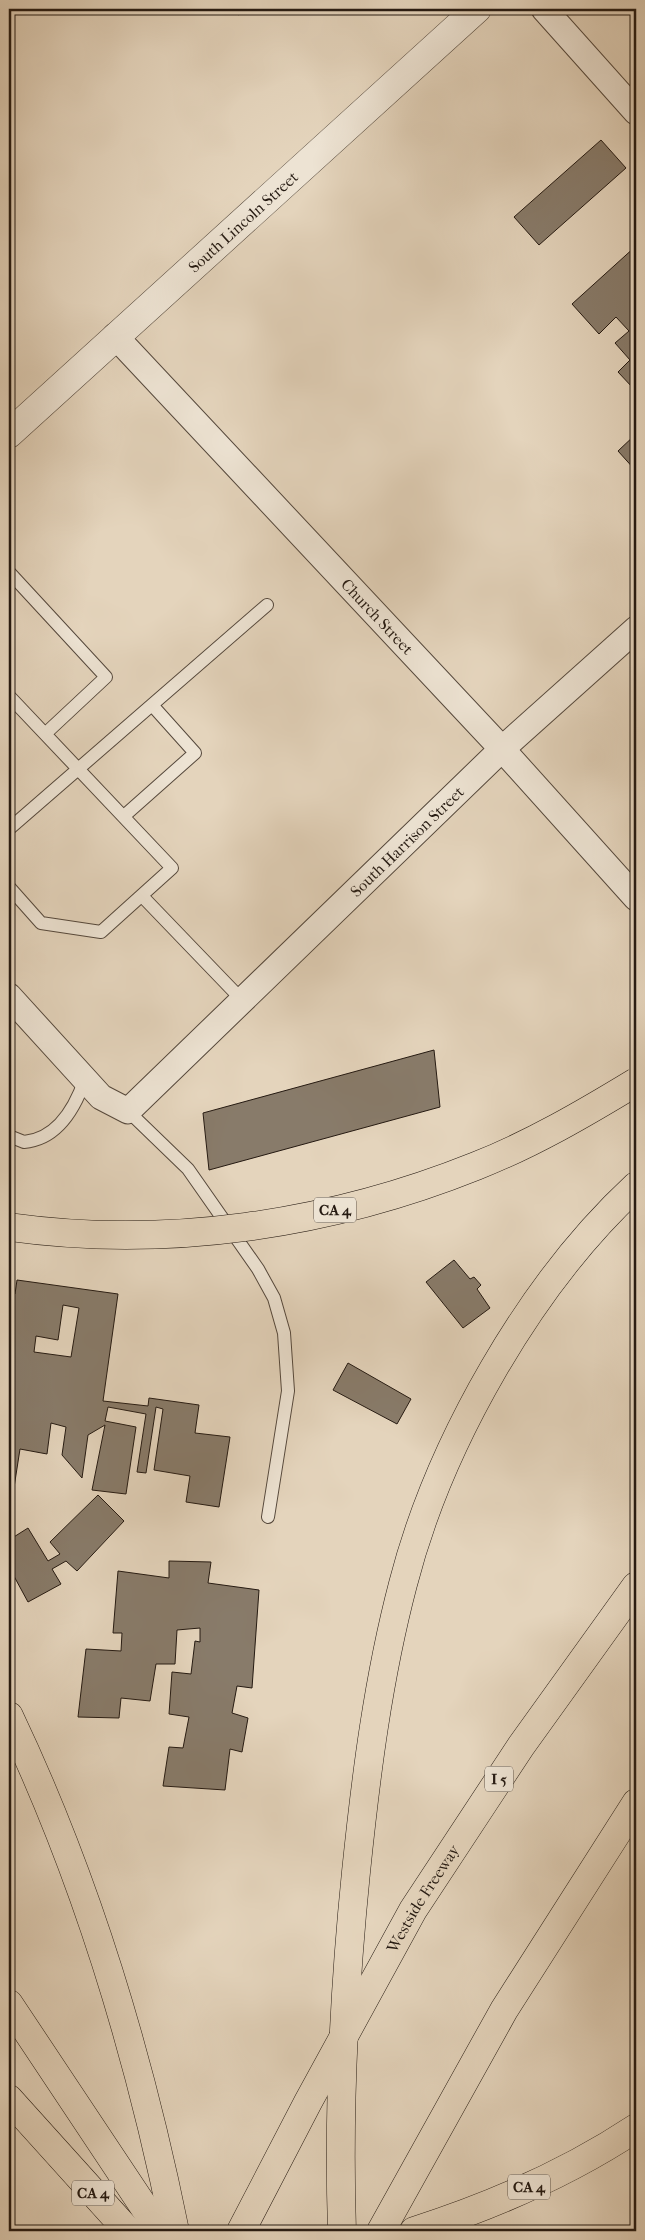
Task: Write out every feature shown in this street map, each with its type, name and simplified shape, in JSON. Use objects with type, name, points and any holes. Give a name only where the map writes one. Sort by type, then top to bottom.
[{"type":"highway","name":"CA 4","points":[[9,1227],[96,1235],[160,1234],[253,1226],[353,1206],[416,1189],[477,1166],[536,1139],[636,1082]]},
{"type":"highway","points":[[342,2231],[341,2132],[345,2008],[352,1912],[375,1716],[403,1582],[422,1524],[439,1481],[465,1424],[493,1371],[527,1317],[558,1274],[589,1236],[636,1186]]},
{"type":"highway","name":"Westside Freeway","points":[[241,2231],[308,2102],[413,1910],[454,1844],[521,1746],[636,1586]]},
{"type":"highway","points":[[9,1716],[38,1779],[70,1857],[116,1991],[156,2138],[175,2231]]},
{"type":"highway","points":[[380,2231],[504,2010],[636,1802]]},
{"type":"highway","points":[[9,2004],[160,2231]]},
{"type":"highway","name":"CA 4","points":[[9,2099],[128,2231]]},
{"type":"highway","name":"CA 4","points":[[414,2231],[470,2213],[542,2181],[636,2128]]},
{"type":"street","name":"South Lincoln Street","points":[[9,434],[477,9]]},
{"type":"street","points":[[544,9],[636,112]]},
{"type":"street","name":"Church Street","points":[[115,336],[502,749],[636,898]]},
{"type":"street","name":"South Harrison Street","points":[[128,1111],[184,1060],[502,749],[636,629]]},
{"type":"street","points":[[9,996],[101,1097],[128,1111]]},
{"type":"lane","points":[[9,572],[106,677],[45,734]]},
{"type":"lane","points":[[9,829],[267,606]]},
{"type":"lane","points":[[9,696],[172,868],[101,932],[41,923],[9,886]]},
{"type":"lane","points":[[124,816],[195,753],[152,705]]},
{"type":"lane","points":[[142,896],[243,1001]]},
{"type":"lane","points":[[9,1136],[24,1142],[54,1132],[76,1100],[85,1079]]},
{"type":"lane","points":[[128,1111],[188,1169],[258,1270],[274,1298],[284,1332],[288,1391],[268,1517]]},
{"type":"building","points":[[232,9],[246,9],[238,15]]},
{"type":"building","points":[[601,140],[626,168],[539,245],[514,217]]},
{"type":"building","points":[[636,246],[636,385],[633,388],[618,372],[630,360],[615,343],[629,331],[616,317],[599,334],[572,304]]},
{"type":"building","points":[[636,434],[636,471],[618,451]]},
{"type":"building","points":[[434,1050],[440,1107],[209,1170],[203,1113]]},
{"type":"building","points":[[454,1260],[470,1279],[474,1277],[481,1285],[477,1289],[490,1308],[463,1328],[426,1282]]},
{"type":"building","points":[[17,1280],[118,1294],[103,1401],[148,1406],[149,1398],[199,1405],[195,1433],[230,1437],[219,1507],[186,1502],[190,1476],[154,1470],[163,1409],[156,1407],[146,1473],[137,1472],[146,1414],[108,1407],[105,1421],[136,1427],[126,1494],[92,1490],[105,1425],[88,1435],[82,1478],[62,1455],[66,1427],[51,1423],[47,1454],[20,1449],[13,1494],[9,1493],[9,1293],[15,1294]],"holes":[[[63,1305],[79,1308],[71,1357],[34,1352],[36,1336],[58,1340]]]},
{"type":"building","points":[[348,1363],[411,1399],[397,1424],[333,1390]]},
{"type":"building","points":[[98,1495],[124,1521],[77,1571],[66,1561],[52,1569],[61,1584],[28,1602],[9,1567],[9,1540],[28,1528],[48,1561],[60,1554],[50,1542]]},
{"type":"building","points":[[169,1561],[211,1562],[208,1583],[259,1590],[252,1688],[237,1686],[232,1713],[248,1718],[242,1752],[230,1749],[225,1790],[163,1786],[169,1747],[183,1748],[189,1717],[169,1714],[172,1672],[191,1674],[195,1641],[200,1642],[200,1628],[177,1630],[175,1664],[156,1664],[150,1701],[121,1698],[119,1718],[78,1717],[86,1649],[121,1651],[122,1633],[113,1633],[118,1571],[169,1578]]}]
